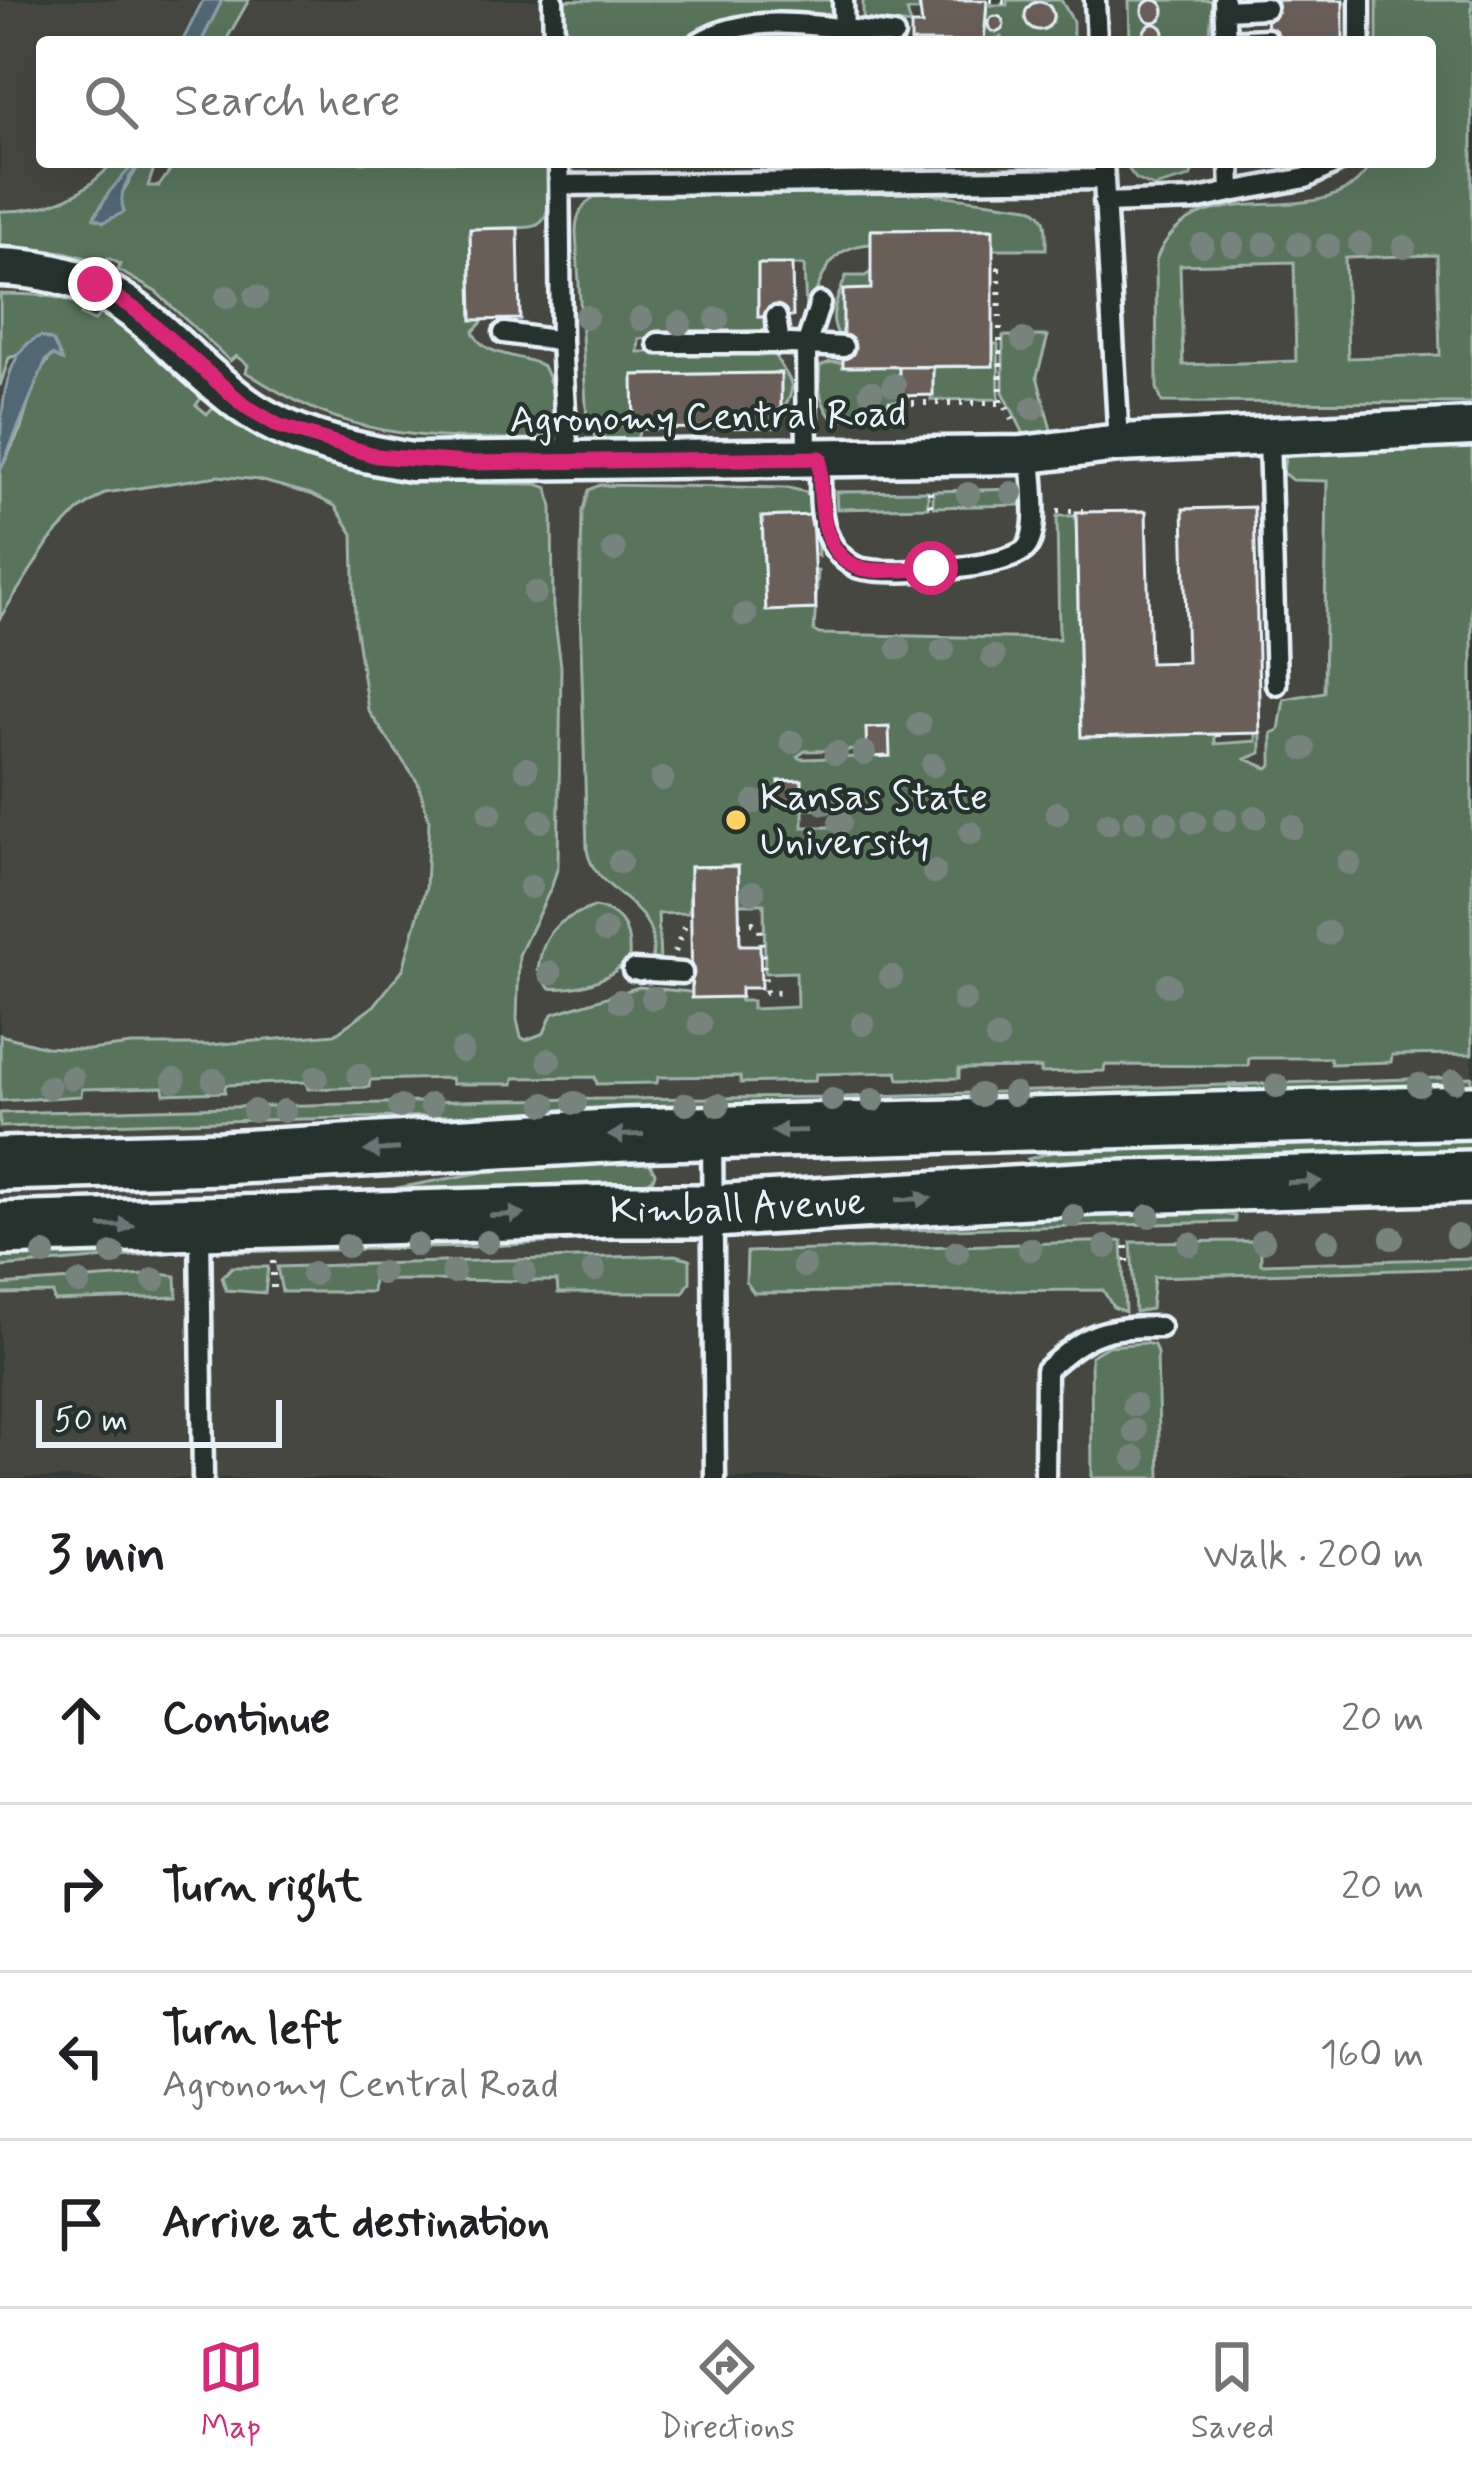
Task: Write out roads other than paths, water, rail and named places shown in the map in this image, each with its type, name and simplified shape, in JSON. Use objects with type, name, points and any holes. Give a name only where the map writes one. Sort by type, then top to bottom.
[{"type":"main road","name":"Kimball Avenue","points":[[0,1164],[222,1158],[541,1138],[1472,1112]]},
{"type":"main road","name":"Kimball Avenue","points":[[0,1229],[713,1211],[1094,1188],[1472,1177]]},
{"type":"street","name":"Agronomy Central Road","points":[[0,267],[95,284],[136,310],[245,406],[279,426],[411,462],[1031,454],[1119,443],[1472,427]]},
{"type":"lane","points":[[553,0],[554,36]]},
{"type":"lane","points":[[843,0],[844,36]]},
{"type":"lane","points":[[1095,0],[1097,36]]},
{"type":"lane","points":[[1354,3],[1355,36]]},
{"type":"lane","points":[[1226,36],[1224,5],[1267,8]]},
{"type":"lane","points":[[710,36],[894,34]]},
{"type":"lane","points":[[559,168],[560,341],[568,463]]},
{"type":"lane","points":[[611,184],[612,168]]},
{"type":"lane","points":[[1230,168],[1231,192]]},
{"type":"lane","points":[[560,185],[882,171],[1103,170],[1119,443]]},
{"type":"lane","points":[[1104,203],[1194,200],[1299,171]]},
{"type":"lane","points":[[820,303],[806,346],[814,458],[827,535],[851,565],[869,570],[975,566],[1015,558],[1034,532],[1031,454]]},
{"type":"lane","points":[[776,317],[780,344]]},
{"type":"lane","points":[[504,333],[560,341]]},
{"type":"lane","points":[[658,343],[843,347]]},
{"type":"lane","points":[[1269,437],[1276,684]]},
{"type":"lane","points":[[633,970],[682,973]]},
{"type":"lane","points":[[712,1133],[715,1478]]},
{"type":"lane","points":[[200,1224],[202,1478]]},
{"type":"lane","points":[[1046,1478],[1046,1370],[1096,1334],[1113,1328],[1160,1328]]},
{"type":"water","points":[[203,0],[222,0],[204,36],[185,36]]},
{"type":"water","points":[[131,168],[136,168],[123,191],[124,212],[104,222],[94,218]]},
{"type":"water","points":[[41,336],[53,341],[62,360],[52,355],[46,360],[0,471],[2,412],[10,373],[27,344]]},
{"type":"place","name":"Kansas State University","points":[[736,820]]}]
